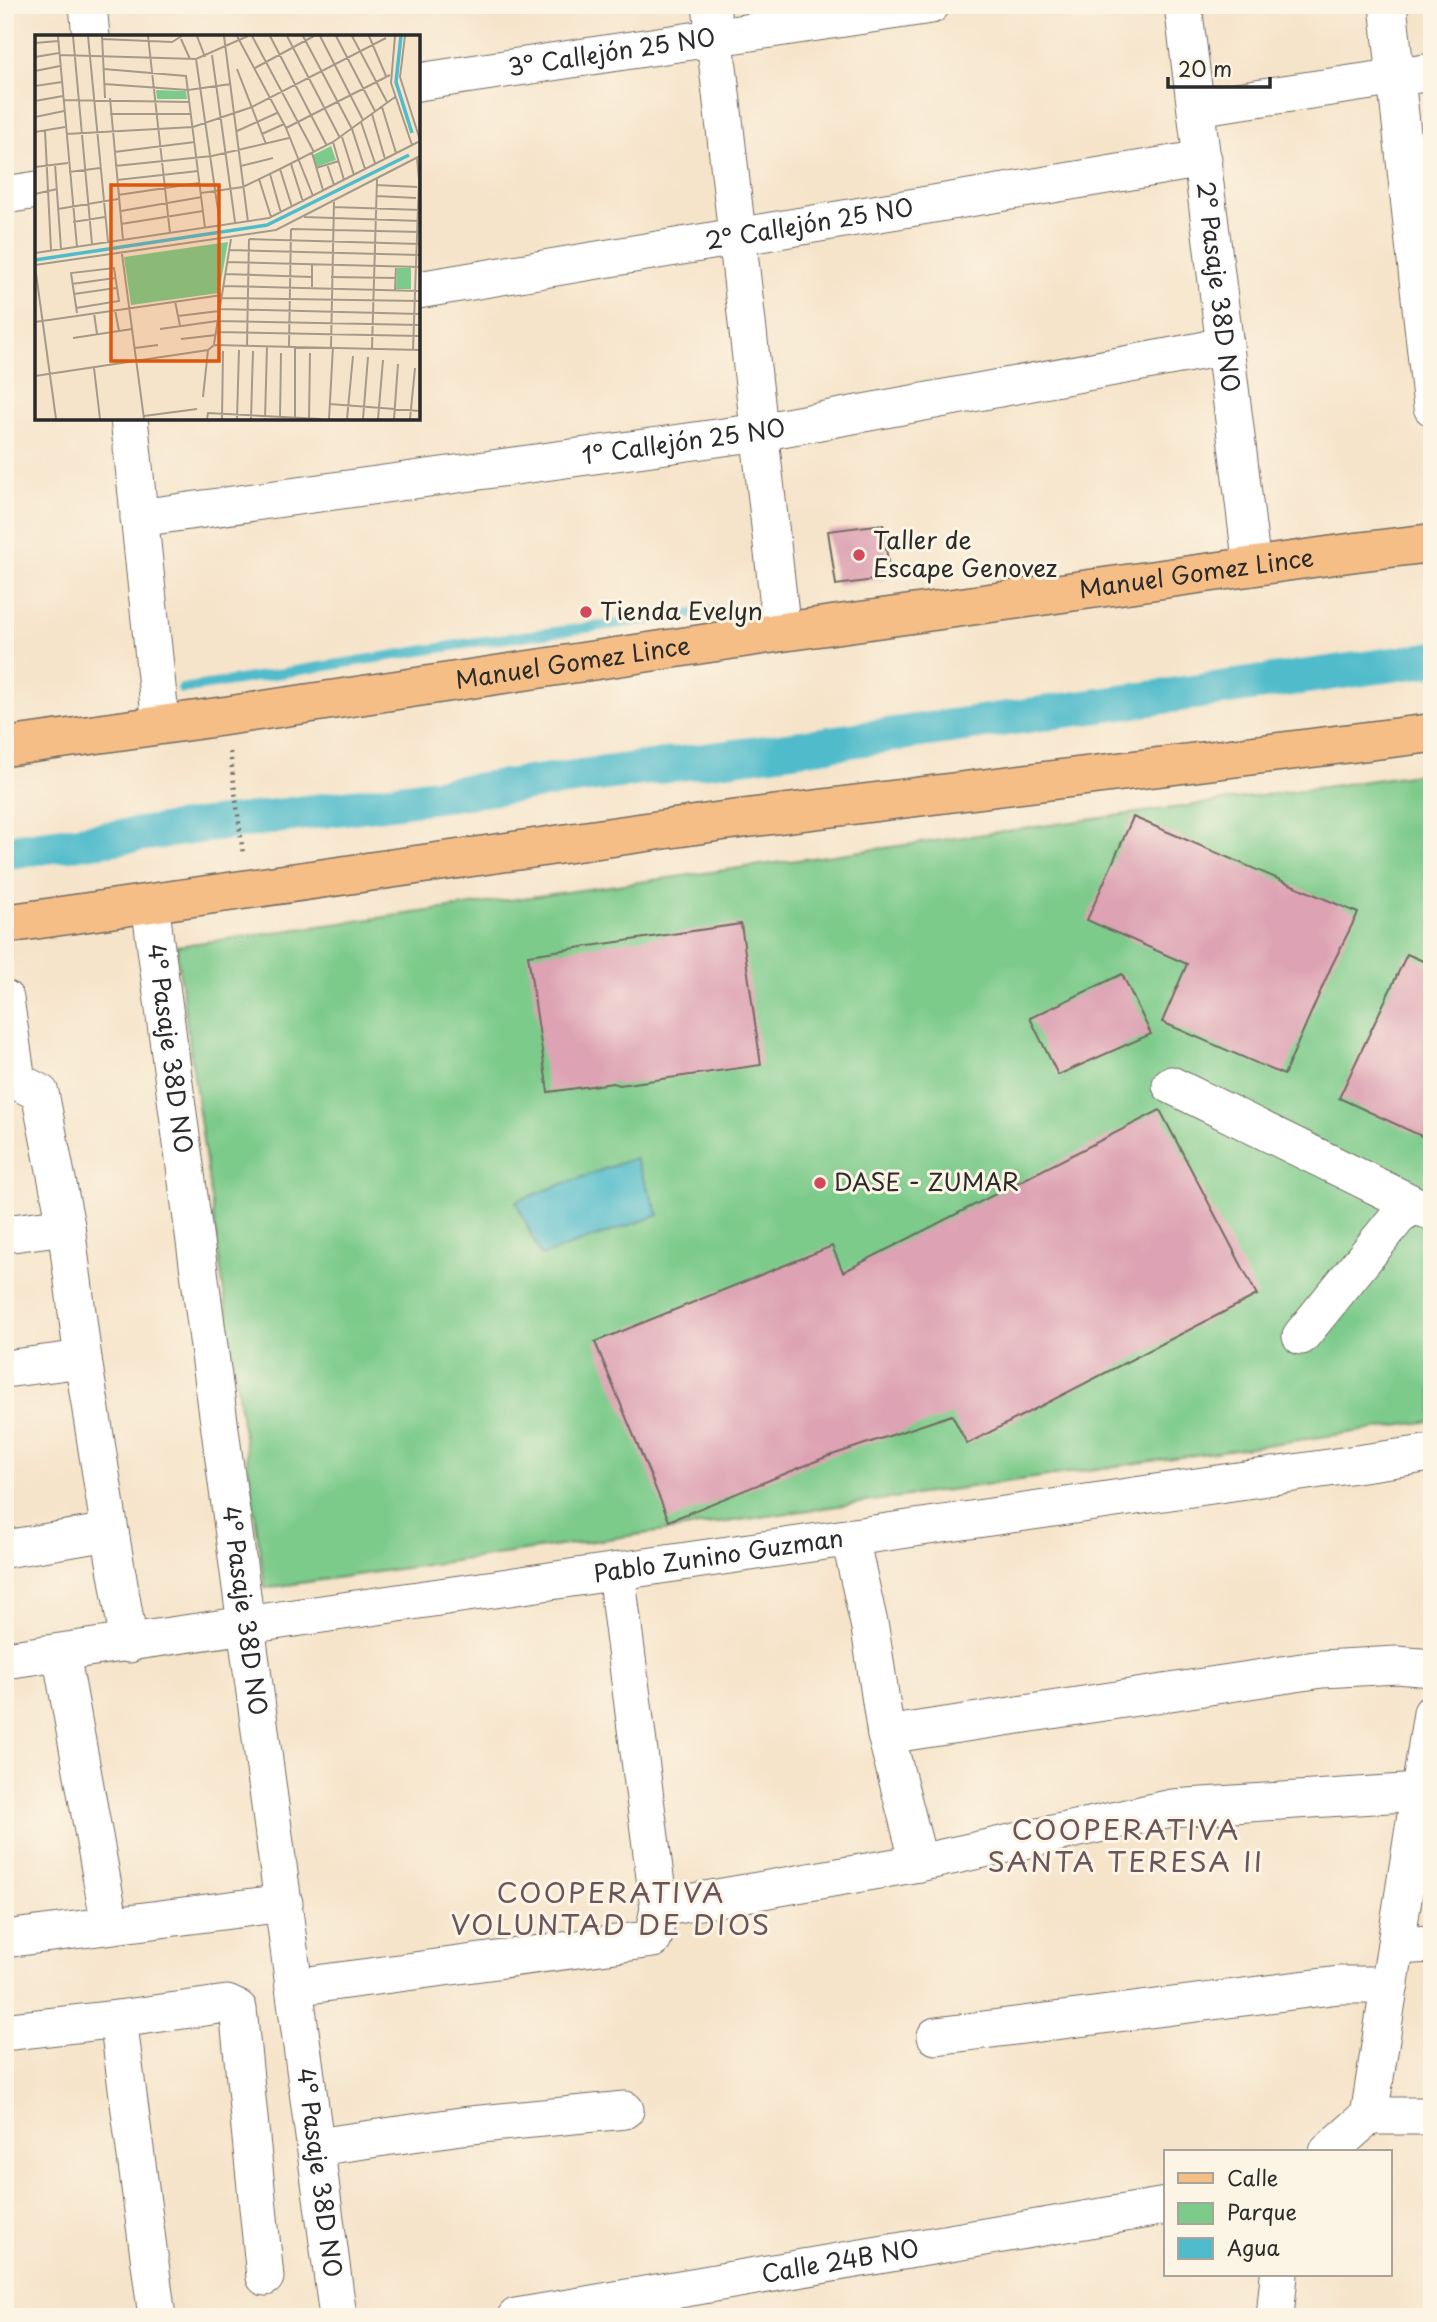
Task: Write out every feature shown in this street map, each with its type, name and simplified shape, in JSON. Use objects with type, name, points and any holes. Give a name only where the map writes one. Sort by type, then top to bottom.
[{"type":"main road","name":"Manuel Gomez Lince","points":[[5,747],[782,632],[1432,543]]},
{"type":"main road","points":[[5,924],[723,821],[1432,733]]},
{"type":"street","points":[[88,5],[91,35]]},
{"type":"street","name":"3° Callejón 25 NO","points":[[420,82],[713,22],[931,5]]},
{"type":"street","name":"2° Pasaje 38D NO","points":[[1183,5],[1252,567]]},
{"type":"street","points":[[1388,5],[1432,407]]},
{"type":"street","points":[[713,22],[782,632]]},
{"type":"street","points":[[1196,107],[1432,72]]},
{"type":"street","name":"2° Callejón 25 NO","points":[[420,290],[1203,159]]},
{"type":"street","points":[[5,195],[35,190]]},
{"type":"street","name":"1° Callejón 25 NO","points":[[139,518],[760,432],[1201,351],[1225,344]]},
{"type":"street","points":[[129,420],[162,725]]},
{"type":"street","name":"4° Pasaje 38D NO","points":[[150,903],[338,2317]]},
{"type":"street","points":[[5,999],[11,1082],[40,1093],[66,1226],[83,1359],[129,1644]]},
{"type":"street","points":[[1171,1085],[1425,1209]]},
{"type":"street","points":[[1301,1336],[1397,1218],[1410,1207],[1425,1209]]},
{"type":"street","points":[[5,1234],[66,1226]]},
{"type":"street","points":[[5,1369],[83,1359]]},
{"type":"street","name":"Pablo Zunino Guzman","points":[[5,1660],[1432,1453]]},
{"type":"street","points":[[5,1549],[110,1532]]},
{"type":"street","points":[[850,1538],[870,1628],[886,1735],[919,1863]]},
{"type":"street","points":[[294,1987],[653,1939],[659,1908],[616,1572]]},
{"type":"street","points":[[61,1653],[110,1925]]},
{"type":"street","points":[[886,1735],[1322,1669],[1397,1665],[1432,1668]]},
{"type":"street","points":[[1330,2150],[1369,2116],[1395,1946],[1425,1795],[1432,1713]]},
{"type":"street","points":[[659,1908],[919,1863],[1172,1808],[1404,1793],[1425,1795]]},
{"type":"street","points":[[5,1939],[284,1903]]},
{"type":"street","points":[[1395,1946],[1432,1944]]},
{"type":"street","points":[[936,2036],[1339,1985],[1390,1985]]},
{"type":"street","points":[[12,2031],[118,2020],[227,2004],[238,2009],[265,2277]]},
{"type":"street","points":[[118,2020],[157,2317]]},
{"type":"street","points":[[316,2147],[461,2126],[625,2110]]},
{"type":"street","points":[[1369,2116],[1432,2116]]},
{"type":"street","name":"Calle 24B NO","points":[[516,2317],[1164,2206]]},
{"type":"street","points":[[1275,2317],[1279,2276]]},
{"type":"path","points":[[231,753],[243,855]]},
{"type":"green space","name":"DASE - ZUMAR","points":[[1432,772],[1432,1421],[265,1588],[176,946]]},
{"type":"water","points":[[635,1158],[659,1215],[541,1256],[516,1201]]},
{"type":"building","name":"Taller de Escape Genovez","points":[[883,524],[890,578],[836,585],[828,531]]},
{"type":"building","points":[[1133,817],[1358,913],[1331,967],[1284,1075],[1162,1022],[1187,964],[1087,920]]},
{"type":"building","points":[[741,924],[761,1065],[620,1085],[613,1083],[548,1092],[528,955]]},
{"type":"building","points":[[1407,954],[1432,965],[1432,1141],[1339,1098]]},
{"type":"building","points":[[1122,974],[1151,1034],[1058,1075],[1030,1018]]},
{"type":"building","points":[[1160,1110],[1257,1295],[967,1444],[952,1415],[826,1457],[669,1521],[595,1342],[832,1246],[843,1272]]},
{"type":"waterway","points":[[182,689],[477,642],[723,610]]},
{"type":"waterway","points":[[5,852],[761,753],[1432,659]]},
{"type":"place","name":"Taller de Escape Genovez","points":[[859,555]]},
{"type":"place","name":"Tienda Evelyn","points":[[586,612]]},
{"type":"place","name":"DASE - ZUMAR","points":[[820,1183]]},
{"type":"district","name":"COOPERATIVA SANTA TERESA II","points":[[1126,1846]]},
{"type":"district","name":"COOPERATIVA VOLUNTAD DE DIOS","points":[[611,1909]]}]
